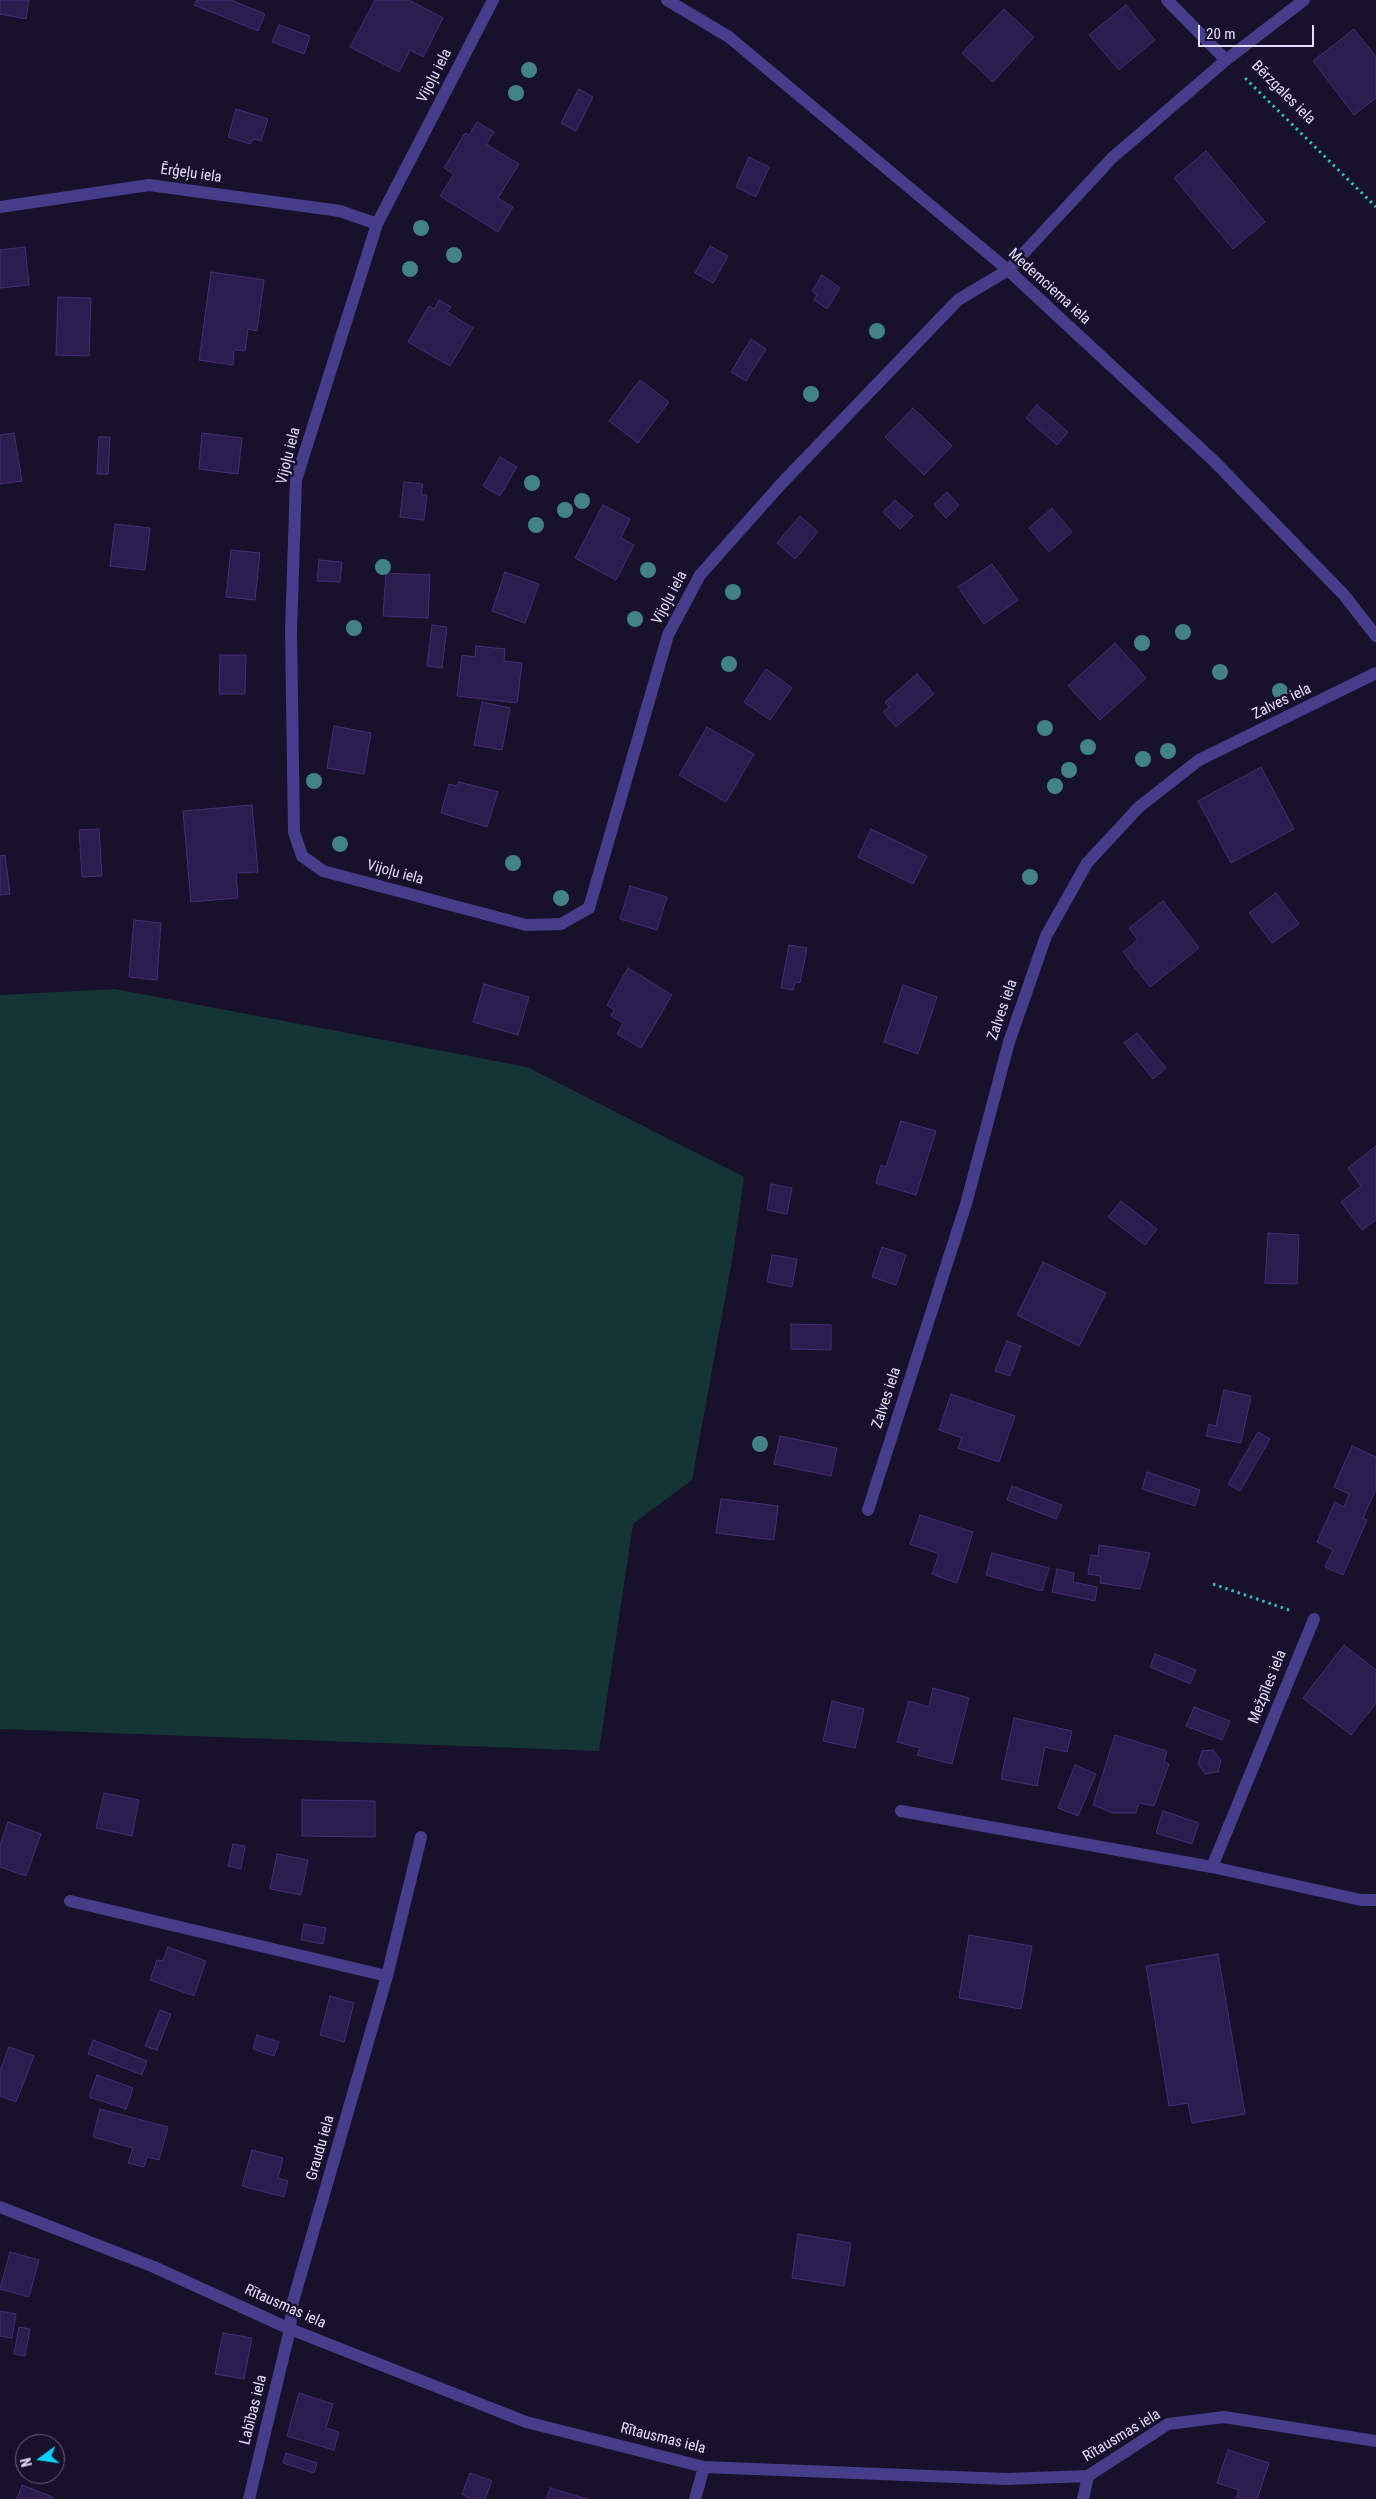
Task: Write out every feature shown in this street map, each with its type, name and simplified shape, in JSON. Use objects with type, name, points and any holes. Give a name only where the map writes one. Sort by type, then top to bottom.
[{"type":"street","name":"Vijoļu iela","points":[[493,0],[376,224],[296,480],[291,631],[294,832],[302,856],[323,871],[526,925],[561,924],[588,908],[668,635],[700,576],[782,483],[958,300],[1008,270],[1112,158],[1226,60],[1304,0]]},
{"type":"street","name":"Medemciema iela","points":[[667,0],[730,37],[1008,270],[1214,460],[1344,595],[1376,636]]},
{"type":"street","points":[[1167,0],[1226,60]]},
{"type":"street","name":"Ērģeļu iela","points":[[0,207],[149,185],[340,211],[376,224]]},
{"type":"street","name":"Zalves iela","points":[[868,1510],[966,1204],[1009,1042],[1046,936],[1087,863],[1138,806],[1199,760],[1376,673]]},
{"type":"street","name":"Mežpīles iela","points":[[1212,1867],[1314,1619]]},
{"type":"street","points":[[901,1811],[1212,1867],[1361,1900],[1376,1900]]},
{"type":"street","name":"Graudu iela","points":[[290,2329],[292,2305],[387,1976],[421,1837]]},
{"type":"street","points":[[70,1901],[387,1976]]},
{"type":"street","name":"Rītausmas iela","points":[[0,2207],[154,2267],[290,2329],[526,2422],[704,2467],[1006,2478],[1088,2476],[1168,2424],[1224,2417],[1376,2441]]},
{"type":"street","name":"Labības iela","points":[[249,2499],[290,2329]]},
{"type":"street","points":[[695,2499],[704,2467]]},
{"type":"street","points":[[1083,2499],[1088,2476]]},
{"type":"path","name":"Bērzgales iela","points":[[1226,60],[1376,207]]},
{"type":"path","points":[[1213,1584],[1314,1619]]},
{"type":"green space","points":[[115,989],[527,1067],[744,1177],[733,1255],[692,1480],[633,1524],[599,1751],[0,1729],[0,995]]},
{"type":"building","points":[[0,0],[29,0],[26,19],[0,14]]},
{"type":"building","points":[[197,0],[231,0],[265,14],[258,31],[194,5]]},
{"type":"building","points":[[375,0],[409,0],[443,18],[423,57],[410,50],[399,72],[350,47]]},
{"type":"building","points":[[1126,5],[1155,40],[1119,70],[1089,35]]},
{"type":"building","points":[[1004,9],[1034,37],[993,82],[962,53]]},
{"type":"building","points":[[279,25],[310,36],[304,54],[272,42]]},
{"type":"building","points":[[1354,29],[1376,57],[1376,98],[1354,115],[1313,61]]},
{"type":"building","points":[[579,89],[593,97],[576,131],[561,123]]},
{"type":"building","points":[[236,109],[268,119],[261,141],[254,139],[250,144],[228,137]]},
{"type":"building","points":[[477,122],[494,132],[486,144],[519,164],[498,198],[513,207],[498,232],[440,196],[454,174],[444,168],[465,133],[469,135]]},
{"type":"building","points":[[1206,151],[1265,222],[1233,249],[1174,178]]},
{"type":"building","points":[[749,157],[769,167],[756,197],[736,187]]},
{"type":"building","points":[[710,246],[728,256],[713,283],[695,273]]},
{"type":"building","points":[[25,247],[29,285],[0,288],[0,250]]},
{"type":"building","points":[[211,272],[264,280],[257,331],[248,329],[245,351],[234,350],[233,365],[199,360]]},
{"type":"building","points":[[822,275],[840,288],[827,309],[814,300],[817,295],[812,291]]},
{"type":"building","points":[[58,297],[91,298],[89,356],[56,355]]},
{"type":"building","points":[[439,300],[451,307],[447,312],[473,328],[450,366],[408,342],[429,306],[434,309]]},
{"type":"building","points":[[751,339],[766,349],[746,381],[731,372]]},
{"type":"building","points":[[640,380],[669,402],[638,443],[609,421]]},
{"type":"building","points":[[1037,405],[1068,432],[1057,445],[1026,418]]},
{"type":"building","points":[[913,408],[952,446],[924,475],[885,437]]},
{"type":"building","points":[[14,433],[22,481],[0,484],[0,435]]},
{"type":"building","points":[[202,433],[242,438],[238,474],[199,469]]},
{"type":"building","points":[[99,437],[110,437],[108,474],[97,474]]},
{"type":"building","points":[[500,457],[517,467],[500,496],[483,486]]},
{"type":"building","points":[[404,482],[423,484],[421,495],[427,495],[424,520],[400,517]]},
{"type":"building","points":[[947,492],[959,505],[946,518],[934,505]]},
{"type":"building","points":[[895,500],[913,516],[900,529],[883,512]]},
{"type":"building","points":[[603,505],[630,519],[621,538],[634,545],[616,580],[575,558]]},
{"type":"building","points":[[1052,508],[1072,532],[1049,552],[1029,528]]},
{"type":"building","points":[[800,516],[818,532],[795,559],[777,543]]},
{"type":"building","points":[[115,524],[150,528],[145,570],[110,566]]},
{"type":"building","points":[[231,550],[260,553],[255,600],[226,597]]},
{"type":"building","points":[[319,560],[342,562],[340,582],[317,581]]},
{"type":"building","points":[[992,564],[1018,600],[984,624],[958,587]]},
{"type":"building","points":[[505,572],[539,584],[525,623],[492,611]]},
{"type":"building","points":[[386,573],[430,575],[428,618],[383,616]]},
{"type":"building","points":[[432,625],[447,627],[442,668],[427,666]]},
{"type":"building","points":[[1115,643],[1146,678],[1100,720],[1068,686]]},
{"type":"building","points":[[476,646],[505,649],[504,661],[522,663],[517,703],[457,696],[462,655],[475,657]]},
{"type":"building","points":[[220,655],[246,655],[245,694],[219,694]]},
{"type":"building","points":[[766,669],[792,688],[770,720],[744,702]]},
{"type":"building","points":[[917,674],[934,694],[896,727],[883,712],[889,707],[885,702]]},
{"type":"building","points":[[482,702],[510,708],[502,750],[474,745]]},
{"type":"building","points":[[334,726],[371,733],[364,774],[327,768]]},
{"type":"building","points":[[707,727],[754,754],[726,802],[679,775]]},
{"type":"building","points":[[1261,767],[1294,829],[1231,863],[1198,801]]},
{"type":"building","points":[[459,782],[498,792],[487,827],[441,813],[449,784],[457,786]]},
{"type":"building","points":[[252,805],[258,872],[236,873],[238,898],[191,902],[183,811]]},
{"type":"building","points":[[99,829],[102,876],[82,877],[79,830]]},
{"type":"building","points":[[871,829],[927,856],[913,884],[858,857]]},
{"type":"building","points":[[5,855],[10,894],[0,895],[0,856]]},
{"type":"building","points":[[630,886],[667,897],[657,930],[620,919]]},
{"type":"building","points":[[1276,893],[1299,924],[1272,943],[1249,913]]},
{"type":"building","points":[[1163,901],[1199,948],[1150,987],[1123,952],[1138,940],[1129,928]]},
{"type":"building","points":[[134,920],[161,923],[157,980],[129,977]]},
{"type":"building","points":[[789,945],[807,948],[800,983],[795,982],[793,990],[781,988]]},
{"type":"building","points":[[628,968],[672,995],[641,1048],[617,1034],[623,1023],[611,1016],[614,1010],[607,1005]]},
{"type":"building","points":[[484,984],[529,997],[518,1035],[473,1022]]},
{"type":"building","points":[[903,985],[937,997],[918,1054],[884,1042]]},
{"type":"building","points":[[1137,1033],[1166,1068],[1153,1079],[1124,1043]]},
{"type":"building","points":[[901,1121],[936,1131],[916,1195],[876,1183],[881,1165],[886,1167]]},
{"type":"building","points":[[1376,1146],[1376,1220],[1362,1230],[1341,1202],[1361,1186],[1348,1168]]},
{"type":"building","points":[[771,1184],[792,1188],[787,1214],[767,1210]]},
{"type":"building","points":[[1121,1201],[1157,1229],[1145,1245],[1108,1217]]},
{"type":"building","points":[[1268,1233],[1299,1235],[1297,1284],[1265,1283]]},
{"type":"building","points":[[882,1247],[906,1255],[896,1285],[872,1277]]},
{"type":"building","points":[[772,1255],[797,1259],[792,1287],[767,1282]]},
{"type":"building","points":[[1043,1262],[1106,1293],[1079,1346],[1017,1315]]},
{"type":"building","points":[[791,1324],[831,1325],[831,1350],[791,1349]]},
{"type":"building","points":[[1007,1341],[1021,1346],[1010,1376],[995,1371]]},
{"type":"building","points":[[1224,1390],[1251,1396],[1241,1443],[1206,1436],[1209,1424],[1216,1426]]},
{"type":"building","points":[[951,1394],[1015,1416],[999,1462],[958,1448],[962,1438],[939,1430]]},
{"type":"building","points":[[1258,1432],[1270,1439],[1240,1491],[1228,1484]]},
{"type":"building","points":[[780,1436],[837,1448],[831,1476],[774,1464]]},
{"type":"building","points":[[1352,1446],[1376,1457],[1376,1489],[1363,1518],[1367,1520],[1343,1575],[1325,1567],[1333,1550],[1317,1542],[1335,1502],[1344,1507],[1349,1494],[1334,1487]]},
{"type":"building","points":[[1147,1472],[1200,1490],[1195,1506],[1142,1489]]},
{"type":"building","points":[[1012,1486],[1062,1505],[1056,1519],[1007,1500]]},
{"type":"building","points":[[721,1499],[778,1506],[774,1540],[716,1533]]},
{"type":"building","points":[[920,1515],[973,1532],[957,1583],[932,1574],[939,1554],[910,1544]]},
{"type":"building","points":[[1099,1545],[1150,1553],[1140,1589],[1100,1583],[1101,1576],[1088,1574],[1091,1555],[1098,1556]]},
{"type":"building","points":[[992,1553],[1049,1568],[1042,1591],[986,1575]]},
{"type":"building","points":[[1057,1569],[1074,1573],[1073,1582],[1097,1587],[1095,1601],[1052,1592]]},
{"type":"building","points":[[1344,1645],[1376,1670],[1376,1703],[1351,1735],[1303,1698]]},
{"type":"building","points":[[1155,1654],[1196,1670],[1190,1684],[1150,1667]]},
{"type":"building","points":[[933,1688],[969,1698],[952,1764],[917,1755],[920,1748],[897,1742],[909,1701],[929,1707]]},
{"type":"building","points":[[832,1701],[864,1709],[855,1748],[823,1741]]},
{"type":"building","points":[[1194,1707],[1230,1721],[1222,1740],[1186,1726]]},
{"type":"building","points":[[1014,1718],[1072,1731],[1067,1752],[1045,1747],[1037,1786],[1001,1779]]},
{"type":"building","points":[[1115,1735],[1167,1751],[1164,1762],[1169,1764],[1154,1806],[1139,1803],[1136,1813],[1113,1813],[1093,1805]]},
{"type":"building","points":[[1213,1750],[1221,1760],[1218,1772],[1205,1774],[1198,1764],[1202,1751]]},
{"type":"building","points":[[1075,1765],[1096,1774],[1078,1816],[1058,1808]]},
{"type":"building","points":[[104,1793],[139,1800],[132,1836],[96,1828]]},
{"type":"building","points":[[302,1800],[375,1801],[375,1837],[302,1836]]},
{"type":"building","points":[[1163,1811],[1199,1823],[1192,1844],[1156,1833]]},
{"type":"building","points":[[8,1822],[41,1834],[26,1876],[0,1867],[0,1845]]},
{"type":"building","points":[[233,1844],[245,1846],[241,1869],[228,1866]]},
{"type":"building","points":[[277,1854],[308,1860],[301,1895],[270,1889]]},
{"type":"building","points":[[304,1924],[326,1928],[323,1944],[301,1940]]},
{"type":"building","points":[[969,1935],[1032,1946],[1021,2009],[959,1998]]},
{"type":"building","points":[[168,1947],[206,1961],[194,1996],[150,1980],[157,1960],[163,1961]]},
{"type":"building","points":[[1218,1954],[1245,2114],[1192,2123],[1188,2103],[1169,2106],[1146,1966]]},
{"type":"building","points":[[330,1996],[354,2003],[344,2042],[320,2035]]},
{"type":"building","points":[[160,2010],[171,2014],[157,2050],[145,2046]]},
{"type":"building","points":[[257,2035],[279,2042],[274,2056],[253,2049]]},
{"type":"building","points":[[93,2040],[147,2061],[142,2075],[88,2054]]},
{"type":"building","points":[[9,2047],[34,2056],[16,2102],[0,2096],[0,2071]]},
{"type":"building","points":[[97,2075],[133,2088],[126,2109],[89,2097]]},
{"type":"building","points":[[100,2109],[168,2127],[159,2160],[147,2157],[144,2167],[128,2163],[133,2148],[93,2137]]},
{"type":"building","points":[[252,2150],[283,2158],[278,2178],[288,2181],[284,2197],[242,2186]]},
{"type":"building","points":[[798,2234],[851,2243],[844,2286],[792,2278]]},
{"type":"building","points":[[10,2252],[39,2260],[29,2297],[0,2289]]},
{"type":"building","points":[[0,2311],[16,2314],[12,2338],[0,2336]]},
{"type":"building","points":[[19,2327],[30,2329],[25,2356],[14,2354]]},
{"type":"building","points":[[223,2333],[252,2338],[244,2379],[215,2374]]},
{"type":"building","points":[[299,2393],[333,2404],[326,2428],[339,2432],[334,2450],[287,2436]]},
{"type":"building","points":[[1228,2450],[1269,2463],[1257,2499],[1236,2498],[1239,2490],[1217,2483]]},
{"type":"building","points":[[286,2453],[317,2463],[314,2473],[283,2463]]},
{"type":"building","points":[[470,2473],[492,2481],[485,2499],[471,2499],[462,2494]]},
{"type":"building","points":[[22,2485],[53,2497],[52,2499],[17,2499]]},
{"type":"building","points":[[550,2488],[587,2499],[547,2499]]}]
